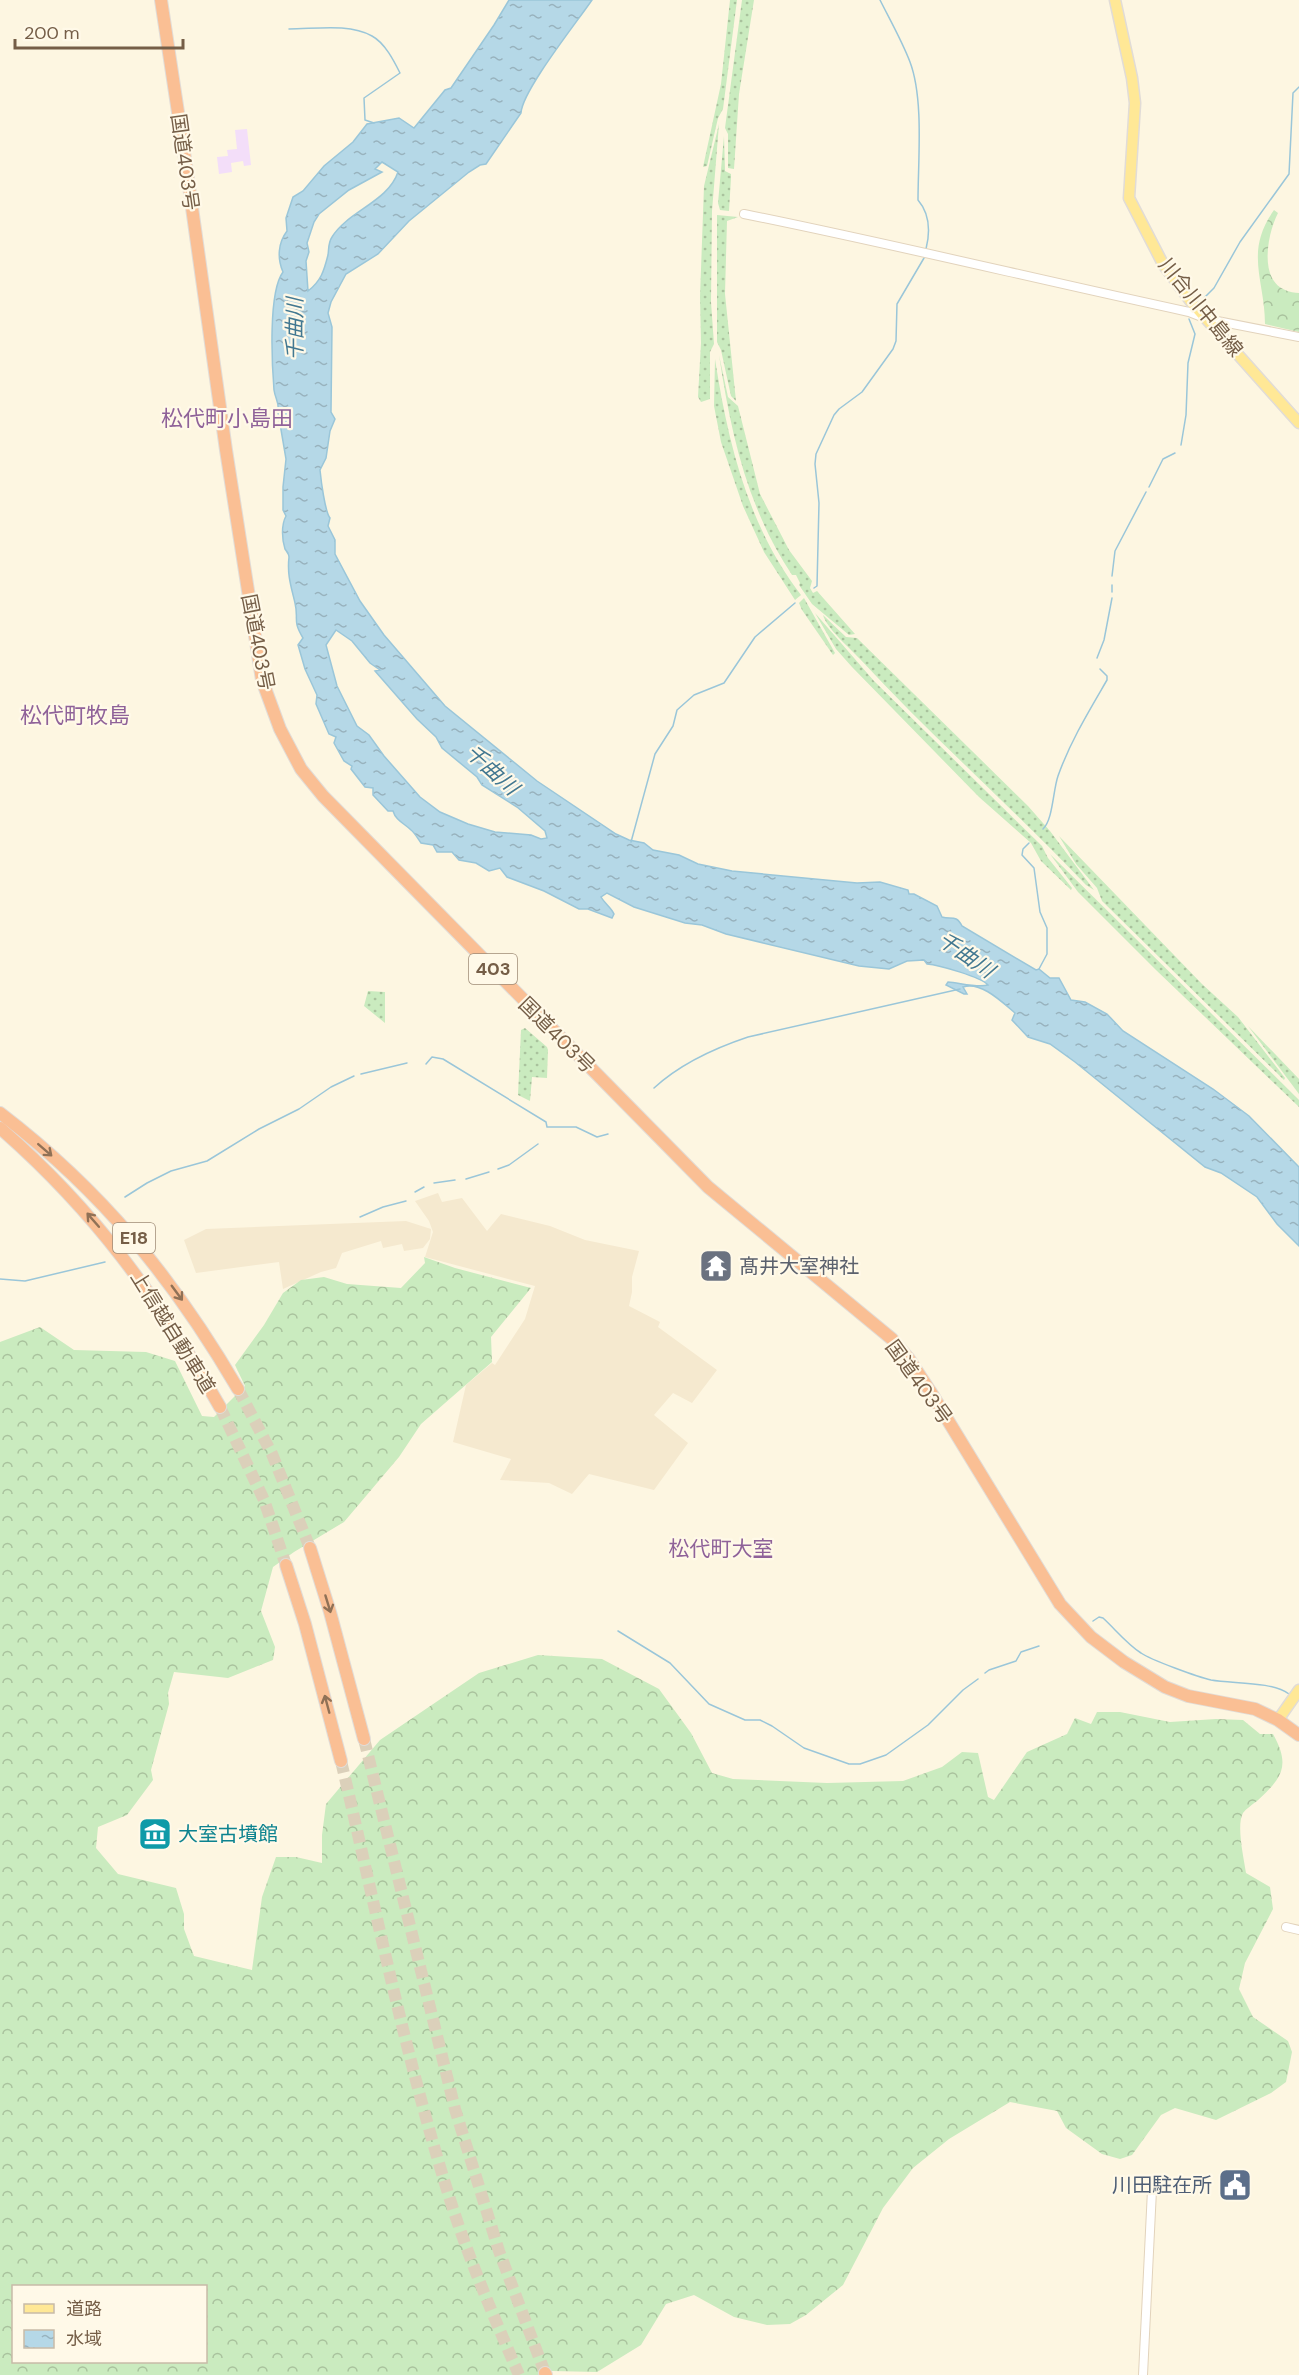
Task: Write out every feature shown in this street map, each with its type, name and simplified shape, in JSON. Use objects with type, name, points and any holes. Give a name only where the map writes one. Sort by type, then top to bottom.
[{"type":"highway","name":"国道403号","points":[[160,0],[262,680],[280,729],[302,769],[323,796],[708,1188],[892,1340],[909,1359],[930,1391],[1060,1604],[1091,1636],[1124,1662],[1165,1687],[1188,1696],[1255,1709],[1281,1717],[1299,1735]]},
{"type":"highway","name":"上信越自動車道","points":[[0,1113],[60,1162],[138,1243],[191,1313],[238,1389]]},
{"type":"highway","name":"上信越自動車道","points":[[0,1128],[63,1187],[94,1220],[131,1266],[165,1313],[220,1407]]},
{"type":"highway","points":[[310,1548],[330,1612],[364,1739]]},
{"type":"highway","points":[[286,1565],[305,1624],[341,1761]]},
{"type":"main road","name":"川合川中島線","points":[[1115,0],[1132,78],[1135,103],[1129,198],[1163,264],[1207,319],[1299,423]]},
{"type":"main road","points":[[1281,1717],[1299,1690]]},
{"type":"street","points":[[744,214],[859,237],[968,264],[1189,312],[1207,319],[1299,337]]},
{"type":"street","points":[[1286,1927],[1299,1930]]},
{"type":"street","points":[[1143,2375],[1152,2190]]},
{"type":"shaded area","points":[[247,129],[251,165],[244,166],[243,161],[231,163],[232,172],[219,174],[217,157],[228,156],[227,150],[237,149],[235,130]]},
{"type":"shaded area","points":[[438,1193],[442,1202],[462,1198],[487,1231],[501,1214],[550,1226],[585,1240],[639,1251],[632,1277],[629,1306],[660,1322],[658,1327],[717,1370],[692,1403],[673,1393],[654,1415],[688,1443],[654,1490],[589,1474],[572,1494],[549,1483],[500,1480],[511,1459],[453,1442],[466,1385],[492,1363],[495,1365],[525,1319],[535,1286],[425,1257],[433,1232],[429,1221],[415,1201]]},
{"type":"shaded area","points":[[406,1221],[431,1229],[430,1239],[423,1248],[404,1251],[402,1244],[383,1248],[381,1241],[342,1253],[336,1268],[321,1272],[283,1289],[279,1262],[196,1273],[184,1240],[206,1229]]},
{"type":"green space","points":[[730,0],[737,0],[723,109],[718,118],[707,166],[703,167],[721,84]]},
{"type":"green space","points":[[742,0],[754,0],[739,94],[734,169],[728,168],[728,134],[725,128]]},
{"type":"green space","points":[[719,124],[712,211],[711,302],[714,344],[710,352],[710,399],[701,402],[698,397],[704,186]]},
{"type":"green space","points":[[724,136],[725,171],[731,174],[729,211],[720,210],[718,203]]},
{"type":"green space","points":[[1274,210],[1278,213],[1271,232],[1268,266],[1277,284],[1287,291],[1299,293],[1299,332],[1265,324],[1258,253],[1265,225]]},
{"type":"green space","points":[[717,215],[738,217],[727,221],[725,294],[736,401],[731,396],[721,350],[717,342]]},
{"type":"green space","points":[[719,355],[728,397],[738,406],[760,494],[789,550],[812,581],[810,588],[813,593],[817,591],[855,634],[849,635],[812,604],[799,585],[796,575],[792,575],[776,549],[763,523],[743,469],[729,413]]},
{"type":"green space","points":[[715,359],[726,422],[743,483],[767,541],[801,595],[795,600],[764,552],[743,506],[721,442],[714,406]]},
{"type":"green space","points":[[804,598],[835,653],[833,655],[802,610],[799,603]]},
{"type":"green space","points":[[815,613],[874,681],[1042,846],[1048,858],[1072,888],[1071,890],[1041,861],[1031,843],[979,797],[852,667],[836,649]]},
{"type":"green space","points":[[823,615],[846,637],[857,638],[1028,806],[1050,831],[1094,890],[1086,885],[887,688],[834,632]]},
{"type":"green space","points":[[1059,836],[1202,984],[1238,1017],[1285,1078],[1284,1080],[1102,901],[1097,888],[1076,864]]},
{"type":"green space","points":[[1050,854],[1299,1100],[1299,1107],[1078,892]]},
{"type":"green space","points":[[368,991],[385,992],[385,1023],[364,1006]]},
{"type":"green space","points":[[1248,1026],[1299,1079],[1299,1094]]},
{"type":"green space","points":[[525,1028],[548,1050],[547,1078],[532,1077],[530,1101],[518,1095],[521,1030]]},
{"type":"green space","points":[[424,1257],[455,1268],[531,1288],[491,1337],[492,1362],[421,1424],[399,1457],[344,1522],[273,1567],[261,1611],[275,1647],[273,1660],[228,1678],[174,1672],[168,1693],[169,1704],[151,1770],[153,1780],[127,1815],[98,1827],[96,1848],[118,1874],[176,1888],[184,1914],[184,1929],[194,1956],[252,1970],[262,1897],[276,1857],[296,1857],[322,1863],[322,1835],[326,1804],[380,1740],[479,1673],[538,1655],[602,1659],[659,1689],[691,1733],[712,1773],[733,1779],[827,1783],[903,1781],[942,1767],[962,1752],[978,1753],[988,1797],[994,1800],[1027,1752],[1067,1734],[1075,1718],[1091,1724],[1097,1712],[1120,1712],[1170,1722],[1243,1720],[1260,1734],[1273,1734],[1279,1745],[1282,1763],[1281,1771],[1273,1785],[1244,1811],[1241,1818],[1241,1842],[1246,1873],[1270,1887],[1273,1909],[1245,1963],[1239,1989],[1253,2017],[1288,2041],[1292,2052],[1286,2082],[1271,2093],[1216,2120],[1175,2108],[1161,2115],[1132,2155],[1120,2159],[1102,2154],[1066,2128],[1057,2111],[1010,2102],[949,2139],[913,2168],[883,2208],[843,2285],[806,2315],[790,2324],[767,2325],[734,2317],[694,2295],[666,2304],[641,2345],[597,2372],[552,2371],[544,2375],[0,2375],[0,1342],[40,1327],[74,1350],[146,1352],[175,1361],[202,1416],[214,1417],[245,1386],[235,1365],[264,1325],[283,1293],[301,1280],[324,1277],[347,1284],[401,1288],[425,1263]]},
{"type":"water","name":"千曲川","points":[[509,0],[592,0],[540,73],[530,89],[521,113],[486,164],[469,172],[409,221],[378,254],[346,274],[331,302],[328,313],[332,327],[331,412],[335,419],[330,431],[326,458],[320,470],[325,503],[330,518],[328,526],[335,540],[335,554],[360,601],[384,635],[445,706],[537,781],[616,834],[644,843],[653,850],[679,855],[698,864],[732,871],[857,883],[880,882],[908,890],[909,894],[914,894],[937,906],[942,917],[955,919],[962,926],[1036,970],[1039,969],[1050,978],[1059,978],[1071,1000],[1085,1002],[1107,1014],[1123,1031],[1213,1089],[1249,1116],[1299,1167],[1299,1246],[1277,1224],[1257,1197],[1221,1173],[1205,1167],[1050,1044],[1028,1037],[1012,1020],[1015,1013],[998,998],[977,987],[963,987],[967,994],[964,994],[946,985],[948,982],[974,986],[988,985],[977,978],[927,964],[924,960],[907,961],[889,969],[859,966],[726,934],[702,925],[685,923],[634,907],[607,893],[601,897],[613,912],[612,918],[588,909],[579,909],[544,891],[507,877],[500,868],[489,871],[476,863],[459,860],[452,852],[437,852],[433,845],[421,843],[412,831],[400,822],[393,811],[388,811],[373,795],[373,788],[365,787],[351,769],[352,766],[344,761],[334,743],[336,737],[329,734],[316,704],[317,695],[305,669],[298,645],[303,638],[297,623],[289,575],[289,556],[283,541],[286,516],[283,510],[283,487],[286,459],[274,390],[272,347],[275,295],[283,272],[279,256],[280,246],[287,231],[286,218],[293,197],[303,191],[324,166],[353,142],[367,124],[399,118],[414,128],[445,90],[451,88]],"holes":[[[382,162],[398,172],[393,182],[377,199],[339,228],[330,242],[321,275],[308,291],[306,261],[309,252],[307,243],[314,222],[319,214],[349,190],[382,172],[375,169]],[[336,630],[352,641],[370,663],[380,670],[375,671],[436,737],[442,748],[477,777],[482,785],[517,807],[545,831],[547,838],[495,832],[468,824],[440,812],[420,797],[369,735],[357,726],[337,686],[326,645]]]},
{"type":"waterway","points":[[880,0],[903,46],[914,77],[919,112],[918,200],[925,211],[928,224],[926,249]]},
{"type":"waterway","points":[[289,29],[353,29],[372,36],[381,43],[400,73],[364,98],[365,120],[374,123]]},
{"type":"waterway","points":[[1201,301],[1214,288],[1240,242],[1289,174],[1293,93],[1299,87]]},
{"type":"waterway","points":[[814,588],[817,586],[819,503],[816,454],[834,415],[862,392],[893,349],[896,341],[897,304],[924,258]]},
{"type":"waterway","points":[[1181,445],[1186,415],[1188,363],[1195,334],[1189,319]]},
{"type":"waterway","points":[[1149,487],[1163,459],[1175,453]]},
{"type":"waterway","points":[[1112,576],[1115,551],[1146,492]]},
{"type":"waterway","points":[[1112,585],[1112,592]]},
{"type":"waterway","points":[[1097,658],[1104,640],[1112,598]]},
{"type":"waterway","points":[[631,842],[655,754],[673,726],[677,710],[694,695],[724,683],[755,637],[795,603]]},
{"type":"waterway","points":[[1043,829],[1049,819],[1056,782],[1068,751],[1107,680],[1107,676],[1100,669]]},
{"type":"waterway","points":[[1029,843],[1023,849],[1022,855],[1034,868],[1040,912],[1047,928],[1047,954],[1039,969]]},
{"type":"waterway","points":[[654,1088],[698,1058],[748,1037],[960,989]]},
{"type":"waterway","points":[[426,1064],[432,1057],[443,1059],[546,1122],[547,1127],[576,1127],[597,1137],[608,1134]]},
{"type":"waterway","points":[[361,1074],[407,1063]]},
{"type":"waterway","points":[[125,1197],[171,1171],[207,1161],[259,1129],[299,1109],[331,1087],[354,1076]]},
{"type":"waterway","points":[[498,1169],[509,1165],[538,1144]]},
{"type":"waterway","points":[[466,1179],[489,1172]]},
{"type":"waterway","points":[[434,1183],[455,1180]]},
{"type":"waterway","points":[[415,1192],[424,1187]]},
{"type":"waterway","points":[[360,1217],[383,1207],[406,1201]]},
{"type":"waterway","points":[[0,1279],[25,1281],[105,1262]]},
{"type":"waterway","points":[[1093,1621],[1099,1617],[1103,1618],[1141,1653],[1196,1676],[1211,1680],[1262,1685],[1289,1694]]},
{"type":"waterway","points":[[618,1631],[670,1663],[709,1704],[745,1720],[760,1720],[804,1748],[849,1764],[860,1764],[886,1755],[928,1725],[963,1690],[978,1679]]},
{"type":"waterway","points":[[985,1673],[1016,1661],[1021,1652],[1039,1646]]},
{"type":"tunnel","points":[[238,1389],[272,1454],[310,1548]]},
{"type":"tunnel","points":[[220,1407],[264,1500],[286,1565]]},
{"type":"tunnel","points":[[364,1739],[455,2109],[499,2251],[545,2373]]},
{"type":"tunnel","points":[[341,1761],[391,1978],[432,2140],[463,2239],[519,2375]]},
{"type":"place","name":"髙井大室神社","points":[[716,1266]]},
{"type":"place","name":"大室古墳館","points":[[155,1834]]},
{"type":"place","name":"川田駐在所","points":[[1235,2185]]},
{"type":"district","name":"松代町小島田","points":[[227,418]]},
{"type":"district","name":"松代町牧島","points":[[75,715]]},
{"type":"district","name":"松代町大室","points":[[721,1549]]}]
